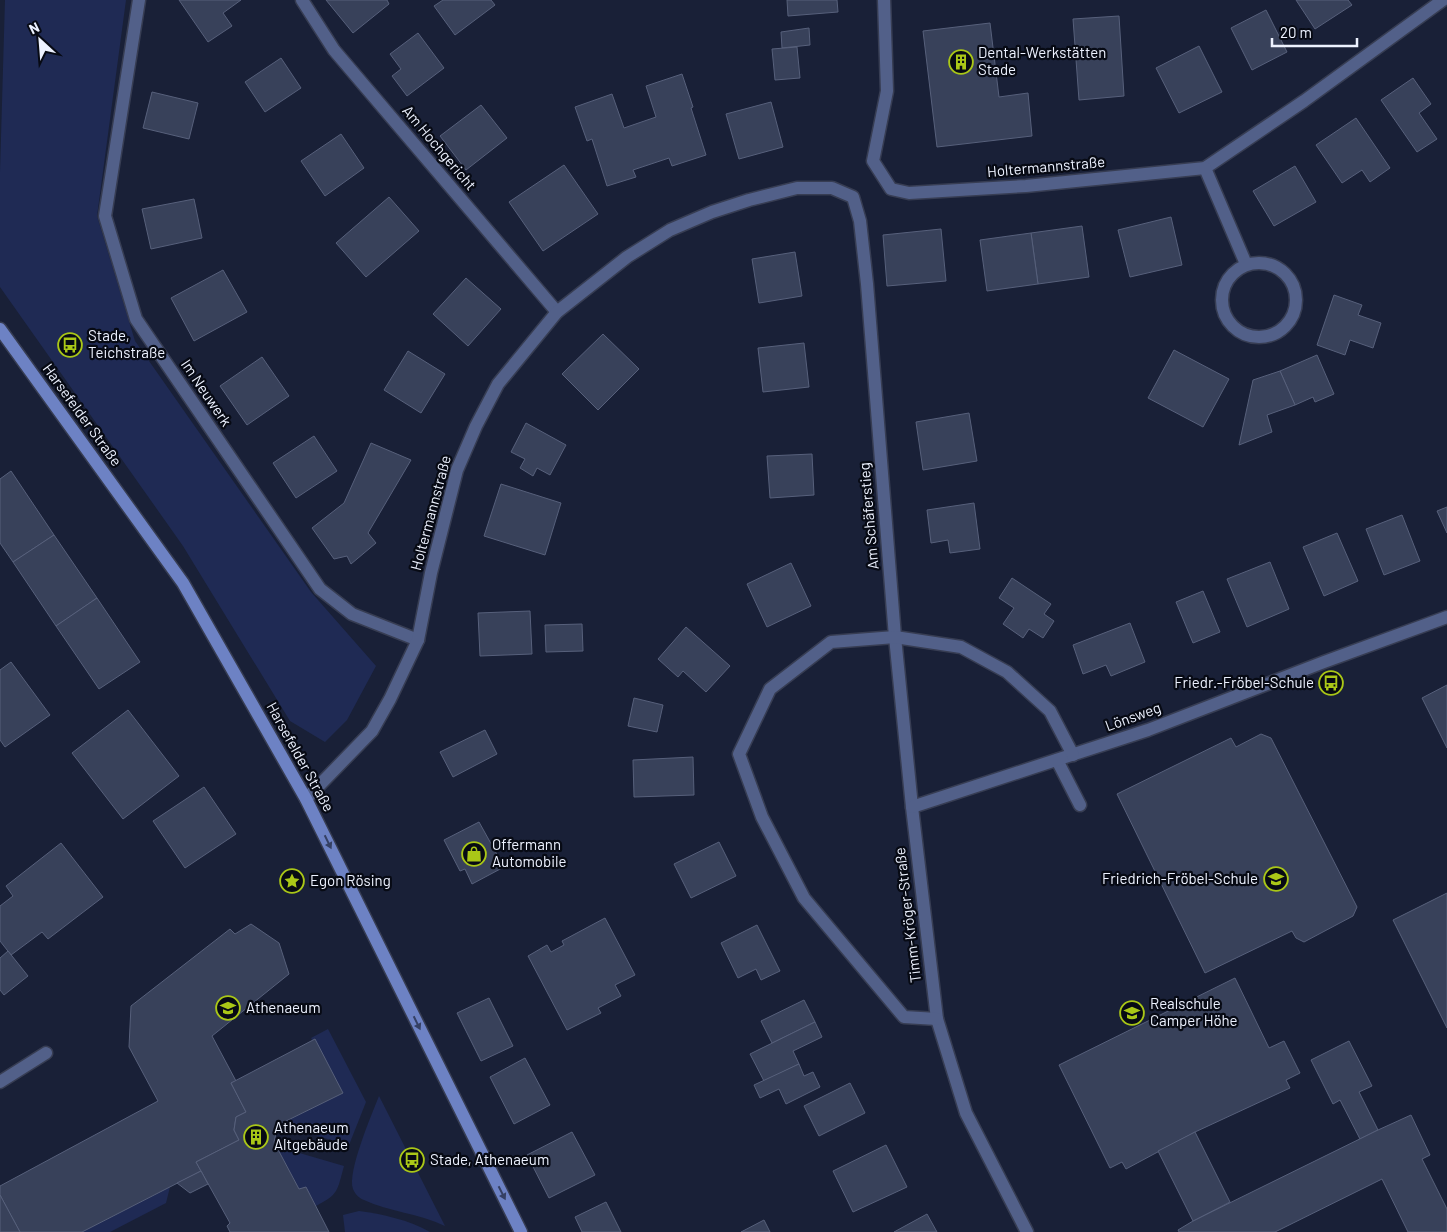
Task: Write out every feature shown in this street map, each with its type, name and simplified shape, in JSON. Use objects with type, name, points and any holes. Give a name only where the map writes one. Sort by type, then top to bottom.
[{"type":"main road","name":"Harsefelder Straße","points":[[0,329],[183,583],[306,799],[522,1232]]},
{"type":"street","name":"Im Neuwerk","points":[[139,0],[105,216],[136,319],[320,589],[352,614],[418,640]]},
{"type":"street","name":"Am Hochgericht","points":[[302,0],[334,50],[557,312]]},
{"type":"street","name":"Holtermannstraße","points":[[884,0],[887,91],[873,161],[890,188],[909,193],[1026,186],[1205,168],[1304,101],[1443,0]]},
{"type":"street","points":[[1205,168],[1246,264]]},
{"type":"street","name":"Holtermannstraße","points":[[306,799],[372,731],[390,699],[418,640],[431,573],[457,470],[498,384],[557,312],[628,257],[670,230],[712,212],[749,200],[797,188],[832,188],[853,197],[860,222]]},
{"type":"street","name":"Am Schäferstieg","points":[[860,222],[867,284],[895,637],[912,807]]},
{"type":"street","points":[[1262,262],[1274,264],[1291,279],[1297,302],[1288,325],[1269,336],[1246,335],[1227,320],[1222,295],[1229,278],[1246,264],[1262,262]]},
{"type":"street","name":"Lönsweg","points":[[912,807],[1148,730],[1447,617]]},
{"type":"street","points":[[937,1019],[904,1017],[804,898],[762,817],[739,754],[770,689],[831,642],[895,637],[961,647],[1007,672],[1050,711],[1073,755]]},
{"type":"street","points":[[1057,760],[1080,805]]},
{"type":"street","name":"Timm-Kröger-Straße","points":[[912,807],[937,1019],[966,1113],[1027,1232]]},
{"type":"street","points":[[0,1082],[46,1053]]},
{"type":"shaded area","points":[[5,0],[126,0],[97,216],[135,341],[311,592],[376,666],[347,720],[325,742],[290,721],[183,546],[0,287],[0,172]]},
{"type":"shaded area","points":[[328,1029],[366,1102],[349,1145],[278,1125],[343,1093],[311,1038]]},
{"type":"shaded area","points":[[379,1096],[445,1226],[425,1218],[374,1204],[360,1198],[354,1191],[352,1181],[357,1157]]},
{"type":"shaded area","points":[[274,1142],[296,1152],[344,1166],[333,1195],[316,1206],[306,1188],[299,1189]]},
{"type":"shaded area","points":[[170,1187],[166,1203],[110,1232],[82,1232]]},
{"type":"shaded area","points":[[359,1211],[395,1218],[430,1232],[345,1232],[343,1215]]},
{"type":"building","points":[[179,0],[241,0],[223,13],[232,26],[208,42]]},
{"type":"building","points":[[326,0],[387,0],[389,4],[353,33]]},
{"type":"building","points":[[443,0],[491,0],[495,5],[455,35],[434,6]]},
{"type":"building","points":[[787,0],[837,0],[838,12],[788,16]]},
{"type":"building","points":[[1296,0],[1348,0],[1352,5],[1315,29]]},
{"type":"building","points":[[1266,10],[1287,52],[1252,70],[1231,28]]},
{"type":"building","points":[[1119,16],[1124,96],[1079,100],[1073,19]]},
{"type":"building","name":"Dental-Werkstätten Stade","points":[[990,23],[999,97],[1028,93],[1032,136],[937,147],[923,31]]},
{"type":"building","points":[[809,28],[810,45],[782,48],[781,32]]},
{"type":"building","points":[[418,33],[444,68],[407,96],[392,76],[401,69],[390,54]]},
{"type":"building","points":[[1199,46],[1222,92],[1179,113],[1156,68]]},
{"type":"building","points":[[797,47],[800,78],[775,80],[772,49]]},
{"type":"building","points":[[281,58],[301,88],[265,112],[245,82]]},
{"type":"building","points":[[682,74],[706,155],[672,166],[669,158],[633,170],[636,177],[607,186],[592,139],[587,141],[575,107],[612,94],[624,128],[656,117],[646,86]]},
{"type":"building","points":[[1413,78],[1431,104],[1419,113],[1437,139],[1417,152],[1381,100]]},
{"type":"building","points":[[152,92],[198,103],[189,139],[143,128]]},
{"type":"building","points":[[771,102],[783,147],[739,159],[726,114]]},
{"type":"building","points":[[481,105],[507,138],[466,170],[440,136]]},
{"type":"building","points":[[1356,118],[1390,168],[1370,182],[1362,170],[1342,183],[1316,145]]},
{"type":"building","points":[[341,134],[364,168],[325,196],[301,161]]},
{"type":"building","points":[[564,165],[598,214],[543,251],[509,202]]},
{"type":"building","points":[[1295,166],[1316,202],[1274,226],[1253,191]]},
{"type":"building","points":[[389,197],[419,231],[366,277],[336,243]]},
{"type":"building","points":[[194,199],[202,238],[151,249],[142,209]]},
{"type":"building","points":[[1171,217],[1182,265],[1130,277],[1118,230]]},
{"type":"building","points":[[1082,226],[1089,277],[1038,284],[1031,233]]},
{"type":"building","points":[[941,229],[946,281],[887,286],[883,235]]},
{"type":"building","points":[[1031,233],[1038,284],[987,291],[980,240]]},
{"type":"building","points":[[795,252],[802,296],[759,303],[752,259]]},
{"type":"building","points":[[223,270],[247,312],[194,341],[171,298]]},
{"type":"building","points":[[466,278],[501,309],[468,346],[433,314]]},
{"type":"building","points":[[1334,295],[1362,305],[1358,315],[1381,323],[1373,348],[1350,340],[1345,355],[1317,345]]},
{"type":"building","points":[[603,334],[639,369],[598,410],[562,374]]},
{"type":"building","points":[[804,343],[809,387],[763,392],[758,348]]},
{"type":"building","points":[[1174,350],[1229,379],[1203,427],[1148,398]]},
{"type":"building","points":[[408,351],[445,374],[421,413],[384,390]]},
{"type":"building","points":[[1317,355],[1334,394],[1315,402],[1313,397],[1295,405],[1280,371]]},
{"type":"building","points":[[262,357],[289,396],[247,425],[220,386]]},
{"type":"building","points":[[1280,371],[1295,405],[1267,415],[1272,432],[1239,445],[1253,380]]},
{"type":"building","points":[[969,413],[977,461],[923,470],[916,422]]},
{"type":"building","points":[[526,423],[566,445],[550,475],[537,468],[533,476],[520,468],[525,459],[511,452]]},
{"type":"building","points":[[314,436],[337,471],[296,498],[273,463]]},
{"type":"building","points":[[371,443],[411,460],[368,533],[376,543],[351,564],[347,556],[334,559],[312,528],[344,503]]},
{"type":"building","points":[[812,454],[814,495],[770,498],[767,456]]},
{"type":"building","points":[[11,471],[54,535],[13,562],[0,543],[0,479]]},
{"type":"building","points":[[501,484],[561,503],[545,555],[484,536]]},
{"type":"building","points":[[974,503],[980,549],[950,553],[948,540],[931,543],[927,510]]},
{"type":"building","points":[[1447,507],[1447,533],[1437,511]]},
{"type":"building","points":[[1402,515],[1420,561],[1384,575],[1366,529]]},
{"type":"building","points":[[1337,533],[1358,581],[1324,596],[1303,547]]},
{"type":"building","points":[[54,535],[97,598],[56,626],[13,562]]},
{"type":"building","points":[[1270,562],[1289,609],[1247,627],[1227,579]]},
{"type":"building","points":[[791,563],[811,606],[767,627],[747,584]]},
{"type":"building","points":[[1012,578],[1051,604],[1044,614],[1054,621],[1043,638],[1029,629],[1023,638],[1003,624],[1014,608],[999,598]]},
{"type":"building","points":[[1203,591],[1220,632],[1193,643],[1176,602]]},
{"type":"building","points":[[97,598],[140,662],[99,689],[56,626]]},
{"type":"building","points":[[530,611],[532,654],[480,656],[478,613]]},
{"type":"building","points":[[1130,623],[1145,662],[1111,676],[1106,665],[1083,674],[1073,645]]},
{"type":"building","points":[[582,624],[583,651],[546,652],[545,625]]},
{"type":"building","points":[[686,627],[730,666],[706,692],[683,671],[678,677],[658,659]]},
{"type":"building","points":[[11,662],[50,715],[5,747],[0,740],[0,670]]},
{"type":"building","points":[[1447,685],[1447,748],[1422,698]]},
{"type":"building","points":[[634,698],[663,705],[657,732],[628,726]]},
{"type":"building","points":[[128,710],[179,776],[123,819],[72,753]]},
{"type":"building","points":[[485,730],[497,754],[453,777],[440,752]]},
{"type":"building","points":[[1261,734],[1271,738],[1357,907],[1353,916],[1304,942],[1296,938],[1292,931],[1205,973],[1117,794],[1231,738],[1236,747]]},
{"type":"building","points":[[693,757],[694,795],[634,797],[633,760]]},
{"type":"building","points":[[204,787],[236,834],[185,868],[153,821]]},
{"type":"building","name":"Offermann Automobile","points":[[479,822],[504,867],[472,884],[465,869],[460,871],[444,840]]},
{"type":"building","points":[[719,842],[736,876],[691,898],[674,864]]},
{"type":"building","points":[[61,843],[103,897],[48,939],[42,932],[11,955],[0,941],[0,906],[13,896],[6,886]]},
{"type":"building","points":[[1447,893],[1447,1028],[1393,920]]},
{"type":"building","points":[[605,918],[635,975],[615,985],[621,996],[598,1008],[601,1013],[567,1030],[528,956],[547,945],[551,952],[564,945],[562,941]]},
{"type":"building","points":[[251,924],[279,943],[289,974],[212,1036],[236,1081],[231,1083],[246,1112],[236,1117],[234,1130],[239,1140],[196,1162],[201,1171],[82,1232],[20,1232],[0,1195],[0,1186],[158,1101],[129,1047],[131,1006],[230,929],[235,934]]},
{"type":"building","points":[[757,925],[780,971],[761,980],[756,969],[738,978],[721,943]]},
{"type":"building","points":[[8,951],[28,976],[4,995],[0,990],[0,958]]},
{"type":"building","points":[[1235,978],[1269,1048],[1284,1041],[1300,1073],[1286,1080],[1290,1088],[1195,1132],[1126,1169],[1122,1162],[1110,1168],[1059,1065]]},
{"type":"building","points":[[489,998],[513,1046],[481,1061],[457,1013]]},
{"type":"building","points":[[804,1000],[815,1022],[772,1043],[761,1021]]},
{"type":"building","points":[[815,1022],[822,1037],[793,1051],[799,1064],[764,1081],[750,1054]]},
{"type":"building","name":"Athenaeum Altgebäude","points":[[315,1039],[343,1093],[278,1125],[274,1142],[299,1189],[306,1187],[329,1232],[230,1232],[227,1226],[230,1223],[196,1162],[239,1140],[234,1130],[236,1117],[246,1112],[231,1083]]},
{"type":"building","points":[[1349,1041],[1372,1086],[1359,1092],[1378,1130],[1360,1139],[1340,1100],[1333,1104],[1311,1060]]},
{"type":"building","points":[[525,1058],[550,1105],[514,1124],[490,1077]]},
{"type":"building","points":[[799,1064],[804,1076],[813,1072],[820,1087],[786,1104],[779,1089],[760,1098],[754,1085]]},
{"type":"building","points":[[850,1083],[865,1113],[819,1136],[804,1106]]},
{"type":"building","points":[[1411,1115],[1430,1155],[1422,1159],[1447,1209],[1447,1232],[1408,1232],[1382,1179],[1275,1232],[1179,1232],[1178,1230],[1193,1221]]},
{"type":"building","points":[[572,1132],[595,1175],[549,1198],[527,1155]]},
{"type":"building","points":[[1195,1132],[1230,1202],[1193,1221],[1158,1151]]},
{"type":"building","points":[[886,1145],[907,1187],[853,1212],[833,1171]]},
{"type":"building","points":[[201,1171],[208,1184],[190,1193],[177,1183]]},
{"type":"building","points":[[0,1195],[20,1232],[0,1232]]},
{"type":"building","points":[[606,1202],[621,1232],[582,1232],[575,1217]]},
{"type":"building","points":[[927,1214],[937,1232],[894,1232]]},
{"type":"building","points":[[764,1220],[770,1232],[741,1232]]},
{"type":"place","name":"Dental-Werkstätten Stade","points":[[961,62]]},
{"type":"place","name":"Stade, Teichstraße","points":[[70,345]]},
{"type":"place","name":"Friedr.-Fröbel-Schule","points":[[1331,683]]},
{"type":"place","name":"Offermann Automobile","points":[[474,854]]},
{"type":"place","name":"Friedrich-Fröbel-Schule","points":[[1276,879]]},
{"type":"place","name":"Egon Rösing","points":[[292,881]]},
{"type":"place","name":"Athenaeum","points":[[228,1008]]},
{"type":"place","name":"Realschule Camper Höhe","points":[[1132,1013]]},
{"type":"place","name":"Athenaeum Altgebäude","points":[[256,1137]]},
{"type":"place","name":"Stade, Athenaeum","points":[[412,1160]]}]
